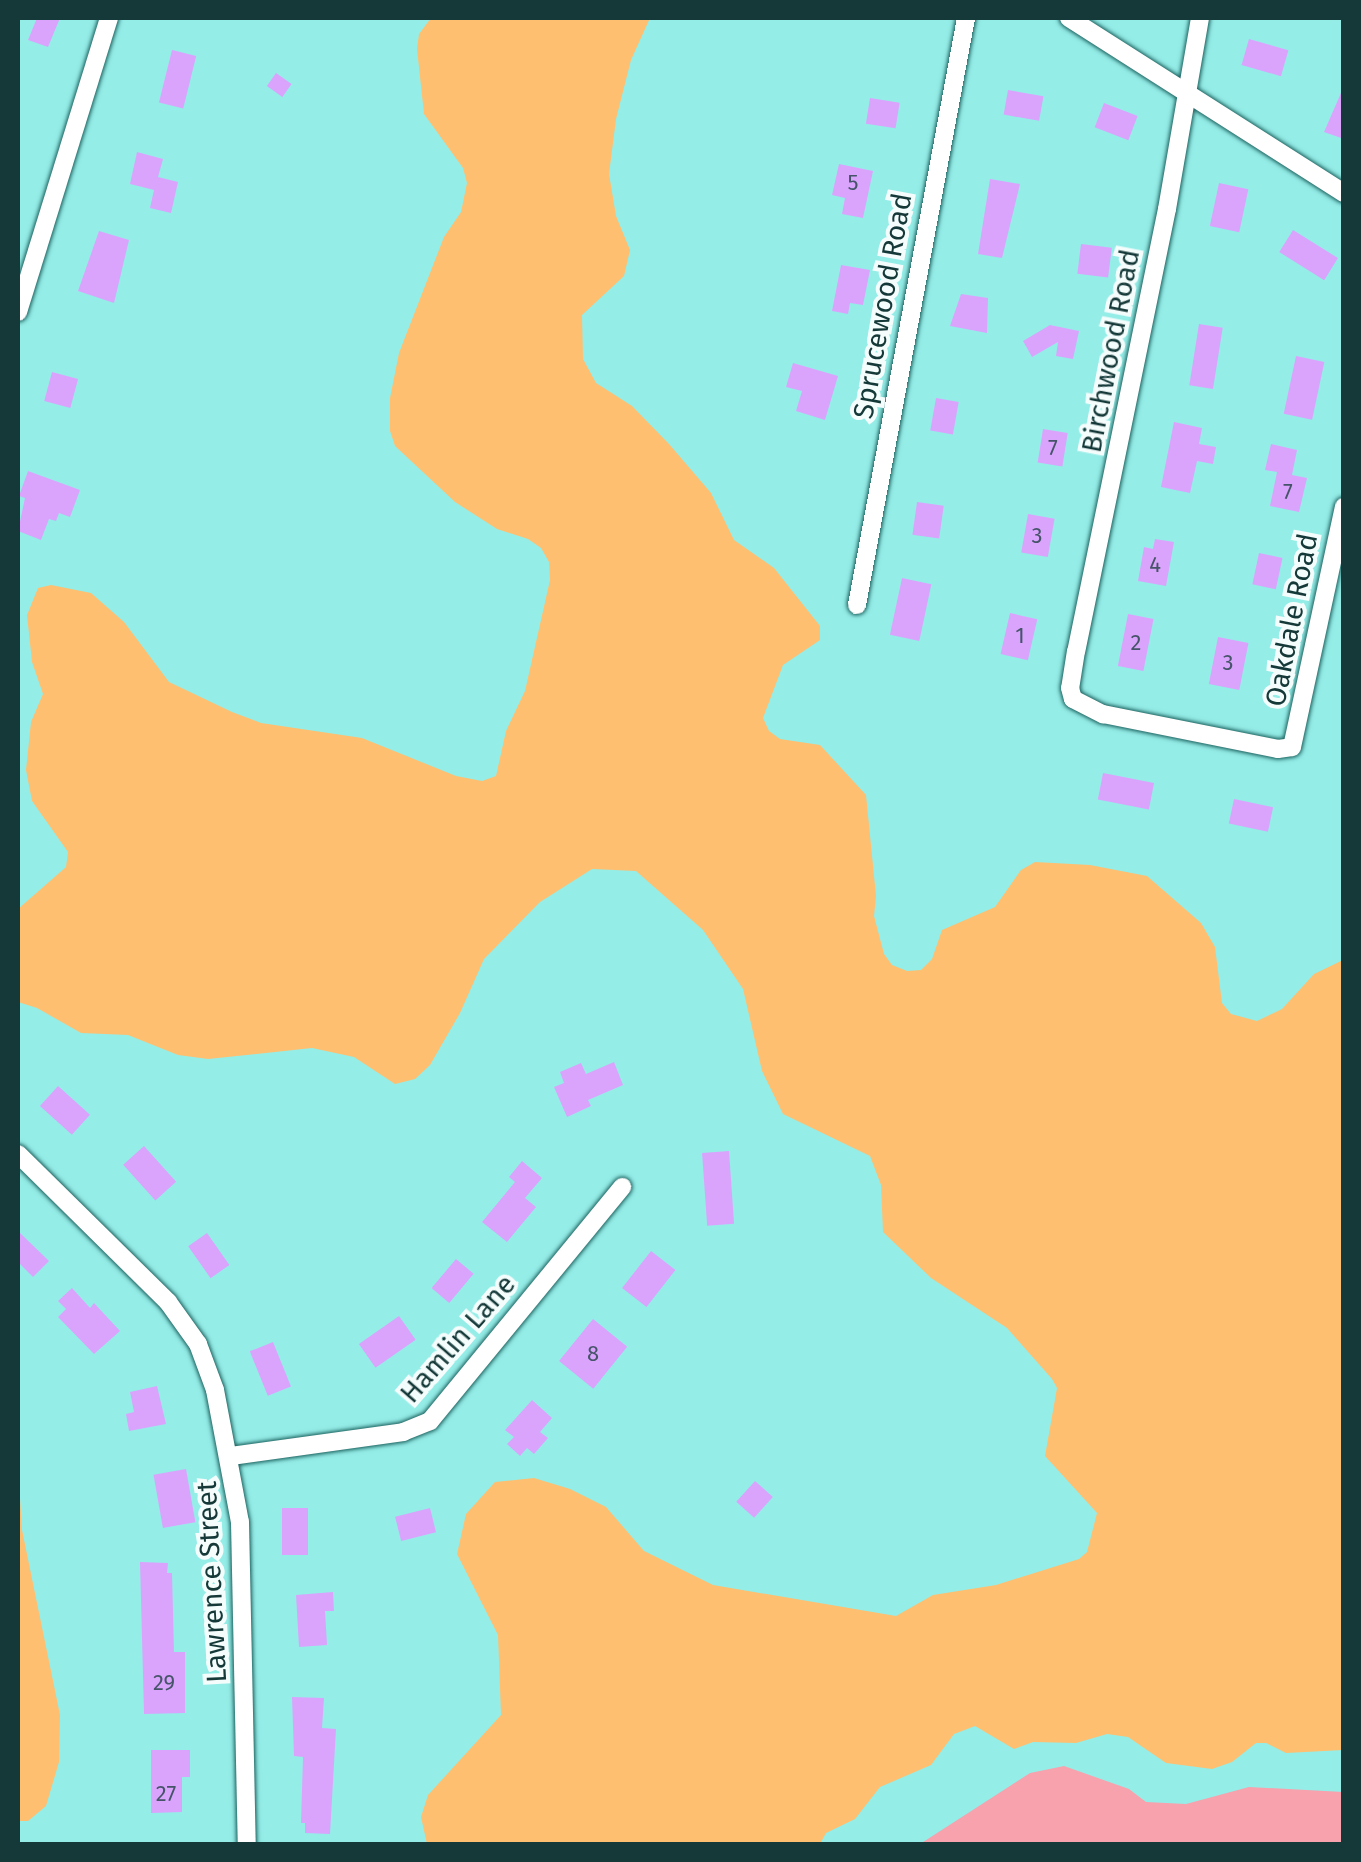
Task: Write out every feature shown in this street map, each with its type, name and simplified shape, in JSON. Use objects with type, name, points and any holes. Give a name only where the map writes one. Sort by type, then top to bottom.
[{"type":"street","points":[[18,312],[109,18]]},
{"type":"street","name":"Sprucewood Road","points":[[857,606],[966,18]]},
{"type":"street","points":[[1069,18],[1344,193]]},
{"type":"street","name":"Birchwood Road","points":[[1200,18],[1071,695],[1080,706],[1103,714],[1278,750],[1294,744]]},
{"type":"street","name":"Oakdale Road","points":[[1294,744],[1344,507]]},
{"type":"street","name":"Lawrence Street","points":[[18,1154],[115,1245],[185,1323],[215,1390],[230,1456],[242,1544],[247,1844]]},
{"type":"street","name":"Hamlin Lane","points":[[230,1456],[403,1432],[430,1421],[622,1188]]},
{"type":"shaded area","points":[[431,18],[650,18],[631,60],[616,119],[609,174],[616,216],[630,250],[624,276],[582,315],[583,359],[596,383],[632,406],[669,444],[711,493],[734,540],[774,568],[820,626],[820,640],[783,665],[763,718],[769,731],[780,739],[820,745],[866,795],[876,896],[874,916],[884,954],[892,965],[907,971],[921,970],[932,959],[942,930],[995,907],[1021,870],[1035,862],[1090,865],[1147,876],[1201,923],[1215,947],[1222,1003],[1231,1014],[1257,1021],[1282,1009],[1314,974],[1343,960],[1343,1750],[1286,1753],[1266,1743],[1256,1743],[1232,1762],[1212,1769],[1166,1763],[1128,1737],[1107,1734],[1076,1743],[1033,1742],[1014,1749],[975,1726],[954,1734],[931,1765],[880,1787],[855,1819],[826,1833],[820,1844],[427,1844],[421,1817],[428,1795],[501,1715],[498,1635],[457,1554],[466,1514],[495,1482],[534,1478],[570,1489],[606,1507],[644,1551],[713,1585],[896,1616],[933,1595],[996,1585],[1079,1559],[1087,1552],[1097,1513],[1045,1456],[1057,1388],[1052,1379],[1007,1328],[931,1278],[883,1232],[881,1185],[870,1156],[783,1114],[762,1071],[743,989],[703,930],[636,871],[592,869],[540,902],[484,959],[460,1013],[430,1065],[415,1079],[395,1084],[354,1057],[312,1048],[208,1059],[178,1055],[128,1035],[81,1033],[37,1008],[18,1002],[18,909],[66,867],[68,852],[32,801],[26,770],[31,722],[43,694],[32,662],[27,615],[38,588],[51,585],[91,593],[124,622],[169,682],[232,712],[261,723],[362,738],[456,776],[482,781],[496,776],[506,731],[525,691],[550,580],[549,562],[541,548],[528,539],[497,529],[455,502],[395,446],[390,431],[390,398],[399,353],[444,237],[461,212],[467,183],[463,168],[424,114],[417,49],[419,34]]},
{"type":"shaded area","points":[[18,1466],[22,1530],[60,1715],[59,1762],[46,1806],[28,1821],[18,1821]]},
{"type":"shaded area","points":[[1064,1766],[1129,1789],[1146,1802],[1186,1804],[1249,1787],[1343,1792],[1343,1844],[920,1844],[1030,1773]]},
{"type":"building","points":[[37,18],[60,18],[48,47],[28,40]]},
{"type":"building","points":[[1249,39],[1288,50],[1281,76],[1242,65]]},
{"type":"building","points":[[172,50],[196,56],[183,108],[159,102]]},
{"type":"building","points":[[276,73],[292,84],[282,97],[267,86]]},
{"type":"building","points":[[1344,86],[1344,139],[1324,132]]},
{"type":"building","points":[[1008,90],[1043,96],[1039,121],[1004,115]]},
{"type":"building","points":[[870,98],[900,103],[896,128],[866,124]]},
{"type":"building","points":[[1104,103],[1138,116],[1128,140],[1095,127]]},
{"type":"building","points":[[137,152],[163,159],[158,177],[178,182],[171,213],[150,208],[154,190],[130,184]]},
{"type":"building","points":[[839,164],[873,171],[863,218],[842,214],[845,198],[832,195]]},
{"type":"building","points":[[990,179],[1020,184],[1002,258],[978,254]]},
{"type":"building","points":[[1219,183],[1248,189],[1239,232],[1210,226]]},
{"type":"building","points":[[1293,230],[1338,258],[1324,280],[1279,252]]},
{"type":"building","points":[[99,231],[129,240],[114,303],[78,291]]},
{"type":"building","points":[[1081,244],[1112,248],[1108,278],[1077,274]]},
{"type":"building","points":[[841,265],[870,270],[863,305],[850,303],[848,314],[832,311]]},
{"type":"building","points":[[961,294],[988,298],[987,333],[950,326]]},
{"type":"building","points":[[1199,324],[1223,328],[1213,389],[1189,385]]},
{"type":"building","points":[[1050,325],[1079,331],[1073,359],[1056,356],[1058,342],[1032,357],[1023,341]]},
{"type":"building","points":[[1296,356],[1324,362],[1312,420],[1284,414]]},
{"type":"building","points":[[793,363],[838,376],[825,420],[796,411],[802,391],[786,387]]},
{"type":"building","points":[[52,372],[78,379],[70,408],[44,401]]},
{"type":"building","points":[[936,398],[959,402],[953,434],[930,430]]},
{"type":"building","points":[[1174,422],[1202,428],[1199,444],[1216,447],[1213,464],[1197,461],[1190,493],[1161,487]]},
{"type":"building","points":[[1043,429],[1068,433],[1062,466],[1038,463]]},
{"type":"building","points":[[1271,444],[1297,450],[1292,475],[1307,478],[1299,512],[1270,506],[1277,472],[1265,470]]},
{"type":"building","points":[[28,471],[80,490],[70,517],[59,513],[56,521],[49,519],[41,540],[18,531],[25,498],[19,496]]},
{"type":"building","points":[[917,502],[944,506],[939,538],[912,535]]},
{"type":"building","points":[[1028,514],[1055,519],[1048,557],[1021,552]]},
{"type":"building","points":[[1155,539],[1174,542],[1166,586],[1138,581],[1144,547],[1153,549]]},
{"type":"building","points":[[1259,553],[1282,558],[1276,589],[1252,584]]},
{"type":"building","points":[[902,578],[931,584],[919,641],[890,635]]},
{"type":"building","points":[[1010,613],[1037,619],[1028,660],[1001,654]]},
{"type":"building","points":[[1128,614],[1154,619],[1143,671],[1118,666]]},
{"type":"building","points":[[1218,637],[1248,643],[1239,690],[1209,684]]},
{"type":"building","points":[[1103,773],[1154,783],[1149,809],[1098,800]]},
{"type":"building","points":[[1234,799],[1273,807],[1268,832],[1229,823]]},
{"type":"building","points":[[614,1062],[623,1085],[588,1100],[591,1106],[567,1117],[554,1087],[564,1083],[560,1072],[581,1063],[586,1074]]},
{"type":"building","points":[[58,1086],[90,1115],[72,1135],[40,1106]]},
{"type":"building","points":[[144,1146],[176,1182],[155,1200],[123,1165]]},
{"type":"building","points":[[729,1151],[734,1224],[707,1226],[702,1153]]},
{"type":"building","points":[[522,1161],[542,1178],[525,1198],[536,1207],[507,1242],[482,1222],[515,1182],[509,1177]]},
{"type":"building","points":[[18,1231],[49,1261],[33,1277],[18,1262]]},
{"type":"building","points":[[207,1233],[229,1265],[211,1278],[188,1246]]},
{"type":"building","points":[[651,1251],[675,1270],[646,1307],[622,1288]]},
{"type":"building","points":[[456,1259],[474,1274],[449,1303],[432,1288]]},
{"type":"building","points":[[72,1288],[90,1308],[94,1303],[120,1331],[94,1354],[58,1317],[66,1309],[58,1301]]},
{"type":"building","points":[[399,1316],[416,1340],[375,1368],[359,1344]]},
{"type":"building","points":[[593,1319],[627,1347],[593,1389],[559,1361]]},
{"type":"building","points":[[273,1342],[291,1387],[268,1396],[250,1351]]},
{"type":"building","points":[[157,1386],[166,1424],[129,1431],[126,1414],[134,1412],[130,1392]]},
{"type":"building","points":[[532,1400],[552,1418],[540,1432],[548,1438],[534,1454],[527,1448],[520,1456],[507,1444],[514,1437],[505,1430]]},
{"type":"building","points":[[186,1469],[195,1522],[163,1528],[154,1475]]},
{"type":"building","points":[[755,1481],[773,1497],[754,1518],[736,1502]]},
{"type":"building","points":[[282,1508],[308,1508],[308,1555],[282,1555]]},
{"type":"building","points":[[430,1508],[436,1532],[401,1541],[395,1517]]},
{"type":"building","points":[[140,1562],[168,1563],[167,1573],[172,1573],[174,1652],[185,1652],[185,1713],[144,1714]]},
{"type":"building","points":[[333,1592],[334,1611],[325,1611],[327,1645],[299,1647],[296,1595]]},
{"type":"building","points":[[292,1697],[324,1698],[322,1728],[336,1729],[330,1834],[305,1833],[305,1823],[301,1823],[303,1757],[294,1756]]},
{"type":"building","points":[[151,1750],[190,1750],[190,1777],[182,1777],[182,1812],[151,1813]]}]
